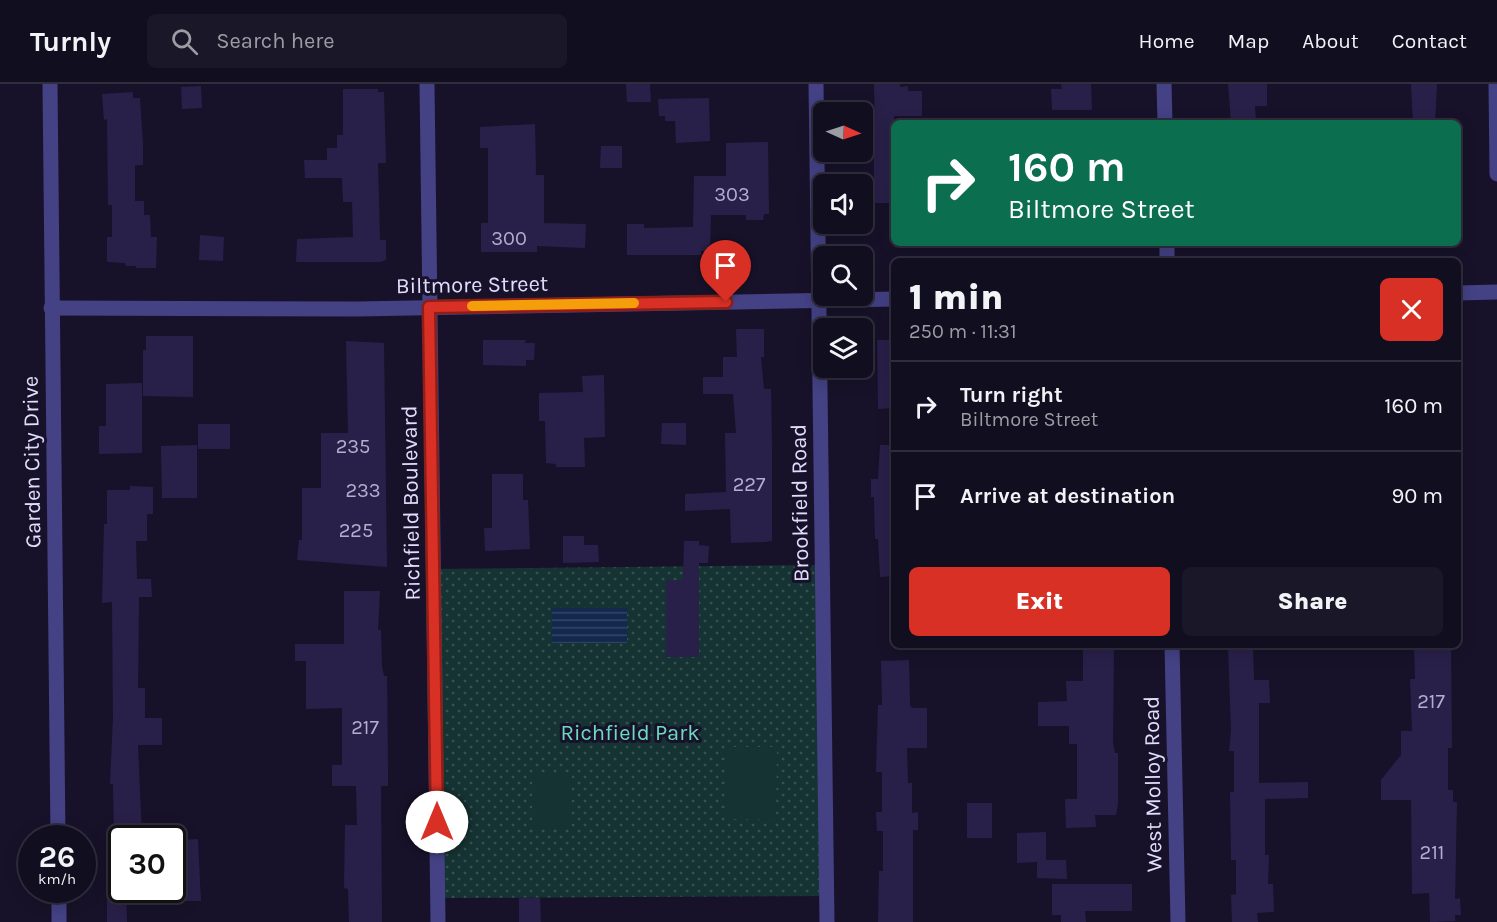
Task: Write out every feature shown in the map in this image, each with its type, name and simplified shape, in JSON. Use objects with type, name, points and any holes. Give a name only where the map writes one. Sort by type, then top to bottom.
[{"type":"street","name":"Garden City Drive","points":[[50,84],[58,825]]},
{"type":"street","name":"Richfield Boulevard","points":[[428,84],[438,922]]},
{"type":"street","name":"Brookfield Road","points":[[816,84],[818,246]]},
{"type":"street","points":[[1164,84],[1165,120]]},
{"type":"street","points":[[1496,84],[1497,174]]},
{"type":"street","points":[[1461,293],[1497,292]]},
{"type":"street","name":"Biltmore Street","points":[[873,299],[891,299]]},
{"type":"street","name":"Biltmore Street","points":[[51,308],[429,307],[813,300]]},
{"type":"street","name":"Brookfield Road","points":[[818,306],[827,922]]},
{"type":"street","name":"West Molloy Road","points":[[1172,648],[1178,922]]},
{"type":"street","points":[[58,903],[59,922]]},
{"type":"green space","name":"Richfield Park","points":[[822,565],[827,896],[437,898],[434,569]]},
{"type":"green space","points":[[726,747],[777,747],[776,820],[725,819]]},
{"type":"green space","points":[[532,774],[572,774],[571,827],[532,827]]},
{"type":"water","points":[[552,608],[627,608],[627,643],[552,643]]},
{"type":"building","points":[[626,84],[650,84],[651,102],[627,102]]},
{"type":"building","points":[[874,84],[900,84],[900,87],[908,86],[908,91],[922,91],[922,116],[894,116],[894,120],[891,120],[891,203],[874,203],[873,134],[875,134]]},
{"type":"building","points":[[1061,84],[1091,84],[1092,110],[1052,110],[1051,89],[1062,89]]},
{"type":"building","points":[[1228,84],[1267,84],[1267,106],[1255,106],[1256,120],[1231,120]]},
{"type":"building","points":[[1411,84],[1437,84],[1435,120],[1413,120]]},
{"type":"building","points":[[201,86],[202,108],[182,109],[181,87]]},
{"type":"building","points":[[343,89],[378,89],[378,92],[384,92],[386,163],[378,163],[380,240],[386,240],[386,260],[380,262],[296,262],[297,239],[353,237],[352,202],[343,202],[342,178],[305,178],[304,160],[327,160],[327,148],[337,148],[337,135],[343,135]]},
{"type":"building","points":[[133,92],[133,98],[140,98],[143,144],[143,165],[135,165],[135,201],[144,201],[144,215],[150,215],[151,237],[157,237],[156,268],[136,268],[136,266],[126,266],[125,263],[107,262],[107,237],[112,237],[112,205],[108,205],[107,119],[104,120],[102,94]]},
{"type":"building","points":[[709,98],[710,141],[676,143],[675,121],[665,121],[665,116],[659,116],[658,99]]},
{"type":"building","points":[[535,124],[536,175],[544,175],[544,223],[586,224],[585,248],[537,246],[537,252],[481,252],[481,223],[488,223],[488,148],[480,148],[480,127]]},
{"type":"building","points":[[768,142],[769,214],[764,214],[763,220],[746,220],[746,215],[711,215],[710,251],[701,251],[701,255],[627,255],[627,224],[644,224],[644,228],[693,227],[694,176],[726,176],[726,143]]},
{"type":"building","points":[[601,146],[622,146],[622,168],[600,168]]},
{"type":"building","points":[[200,235],[224,237],[223,261],[199,260]]},
{"type":"building","points":[[736,329],[764,329],[764,357],[761,357],[764,389],[771,389],[772,541],[731,543],[730,509],[685,511],[685,494],[726,492],[725,433],[736,433],[733,394],[703,394],[703,377],[723,377],[723,357],[737,357]]},
{"type":"building","points":[[146,336],[193,336],[193,397],[143,396],[143,350],[146,350]]},
{"type":"building","points":[[483,340],[526,340],[525,343],[535,343],[534,360],[526,360],[526,366],[483,365]]},
{"type":"building","points":[[877,340],[891,340],[891,408],[878,409]]},
{"type":"building","points":[[346,341],[384,343],[387,567],[297,560],[299,540],[302,540],[302,488],[321,488],[321,433],[348,433]]},
{"type":"building","points":[[604,375],[605,437],[584,438],[585,467],[556,467],[556,464],[546,463],[545,421],[539,421],[539,393],[583,392],[582,376]]},
{"type":"building","points":[[142,383],[142,453],[99,454],[99,426],[106,426],[106,384]]},
{"type":"building","points":[[662,423],[686,423],[686,445],[661,444]]},
{"type":"building","points":[[198,424],[230,424],[230,449],[198,449]]},
{"type":"building","points":[[197,445],[197,498],[162,498],[161,446]]},
{"type":"building","points":[[880,445],[891,445],[891,576],[880,577],[878,539],[875,539],[874,497],[871,497],[871,479],[878,479]]},
{"type":"building","points":[[492,474],[523,474],[523,500],[528,500],[530,549],[485,551],[484,528],[492,528]]},
{"type":"building","points":[[130,486],[153,487],[153,514],[147,514],[147,541],[136,541],[137,579],[151,579],[152,597],[139,597],[138,688],[145,688],[145,718],[162,718],[162,745],[138,745],[141,825],[114,825],[113,784],[110,784],[113,718],[112,602],[102,603],[104,524],[107,524],[107,490],[130,490]]},
{"type":"building","points":[[563,536],[584,536],[584,545],[598,545],[599,562],[563,563]]},
{"type":"building","points":[[684,541],[699,541],[699,545],[709,546],[708,563],[699,563],[699,657],[666,657],[666,580],[683,580]]},
{"type":"building","points":[[344,591],[380,591],[378,630],[381,630],[382,667],[384,676],[387,676],[388,767],[388,786],[381,786],[382,922],[349,922],[348,889],[344,888],[345,825],[357,825],[356,786],[332,786],[332,765],[342,765],[342,708],[306,709],[306,661],[295,661],[295,644],[344,644]]},
{"type":"building","points":[[1083,648],[1114,648],[1113,742],[1115,753],[1118,753],[1118,804],[1116,815],[1095,815],[1096,827],[1066,828],[1065,799],[1077,799],[1077,744],[1069,744],[1069,726],[1038,726],[1038,702],[1067,701],[1066,681],[1083,681]]},
{"type":"building","points":[[1228,648],[1253,648],[1254,680],[1269,680],[1270,703],[1259,703],[1259,783],[1308,782],[1308,798],[1265,799],[1265,855],[1269,855],[1268,884],[1273,884],[1274,912],[1257,913],[1258,922],[1232,922],[1231,895],[1236,894],[1236,860],[1231,860],[1230,792],[1234,792],[1234,751],[1229,751],[1231,731]]},
{"type":"building","points":[[1414,648],[1451,648],[1452,748],[1448,748],[1448,790],[1453,790],[1453,802],[1457,802],[1455,899],[1460,898],[1461,915],[1455,915],[1455,921],[1430,922],[1429,893],[1412,894],[1411,800],[1381,800],[1381,780],[1401,755],[1401,731],[1412,731],[1410,679],[1415,679]]},
{"type":"building","points":[[909,660],[910,705],[912,708],[927,708],[927,748],[907,748],[908,783],[912,783],[912,813],[918,812],[918,830],[913,830],[913,922],[878,922],[879,871],[883,871],[883,831],[877,831],[876,812],[882,812],[882,772],[876,772],[878,705],[882,705],[881,661]]},
{"type":"building","points":[[967,803],[992,803],[992,838],[967,838]]},
{"type":"building","points":[[1046,832],[1046,860],[1066,860],[1067,879],[1037,878],[1037,862],[1017,863],[1017,833]]},
{"type":"building","points":[[198,839],[201,901],[186,901],[186,840]]},
{"type":"building","points":[[1052,884],[1132,884],[1132,911],[1085,911],[1086,922],[1061,922],[1061,915],[1052,915]]},
{"type":"building","points":[[108,890],[108,903],[126,903],[127,922],[107,922]]},
{"type":"building","points":[[519,898],[540,898],[541,922],[519,922]]},
{"type":"slow traffic","points":[[472,306],[634,303]]},
{"type":"route","points":[[437,822],[429,307],[726,302]]}]
